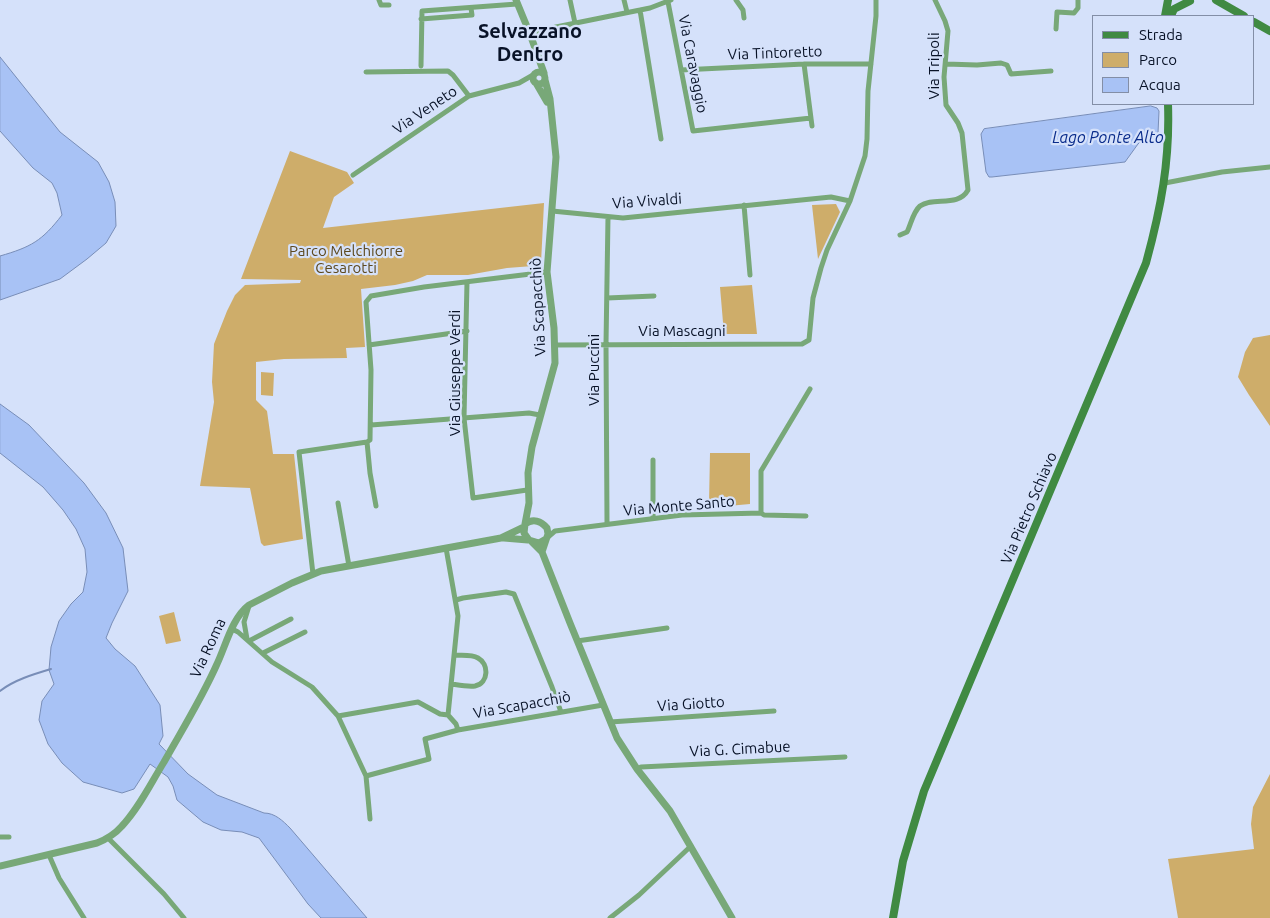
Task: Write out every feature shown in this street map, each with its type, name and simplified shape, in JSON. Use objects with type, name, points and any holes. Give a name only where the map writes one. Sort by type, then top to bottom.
[{"type":"main road","points":[[1165,15],[1168,0]]},
{"type":"main road","points":[[1186,0],[1192,0]]},
{"type":"main road","points":[[1171,15],[1174,9],[1192,0]]},
{"type":"main road","points":[[1216,0],[1242,15]]},
{"type":"main road","points":[[1255,23],[1270,31]]},
{"type":"main road","name":"Via Pietro Schiavo","points":[[893,918],[902,862],[924,791],[1146,263],[1159,216],[1165,183],[1168,105]]},
{"type":"street","points":[[380,0],[381,5],[389,5]]},
{"type":"street","points":[[570,0],[575,23]]},
{"type":"street","points":[[624,0],[627,12]]},
{"type":"street","points":[[736,0],[743,10],[744,18]]},
{"type":"street","points":[[850,201],[864,156],[867,139],[876,0]]},
{"type":"street","name":"Via Tripoli","points":[[900,235],[907,232],[920,206],[952,200],[965,195],[968,190],[962,133],[946,105],[944,77],[948,31],[935,0]]},
{"type":"street","points":[[1056,29],[1057,12],[1074,13],[1078,8],[1078,0]]},
{"type":"street","points":[[530,34],[640,10],[669,1]]},
{"type":"street","name":"Via Caravaggio","points":[[669,1],[693,131],[811,118]]},
{"type":"street","points":[[421,66],[421,19],[472,15],[471,8],[516,2]]},
{"type":"street","name":"Via Scapacchiò","points":[[516,2],[530,34],[550,99],[556,157],[547,272],[555,344],[553,373],[532,447],[528,473],[529,503],[525,526]]},
{"type":"street","points":[[640,10],[661,139]]},
{"type":"street","name":"Via Scapacchiò","points":[[536,54],[533,80],[550,107]]},
{"type":"street","points":[[946,64],[1001,63],[1007,65],[1011,74],[1051,71]]},
{"type":"street","points":[[804,64],[812,126]]},
{"type":"street","name":"Via Tintoretto","points":[[681,70],[804,64],[871,64]]},
{"type":"street","points":[[366,72],[448,71],[469,96]]},
{"type":"street","points":[[534,74],[538,71],[544,76],[542,83],[536,83]]},
{"type":"street","name":"Via Veneto","points":[[519,83],[534,74]]},
{"type":"street","name":"Via Veneto","points":[[353,175],[469,96],[519,83],[536,83]]},
{"type":"street","points":[[1165,183],[1222,172],[1270,167]]},
{"type":"street","name":"Via Vivaldi","points":[[552,211],[623,218],[831,197],[850,201]]},
{"type":"street","name":"Via Mascagni","points":[[555,344],[802,344],[808,342],[811,337],[813,298],[821,268],[827,250],[850,201]]},
{"type":"street","points":[[744,206],[750,275]]},
{"type":"street","name":"Via Puccini","points":[[607,524],[606,344],[608,217]]},
{"type":"street","points":[[376,506],[367,442],[370,440],[371,425],[366,302],[371,296],[424,287],[547,272]]},
{"type":"street","name":"Via Giuseppe Verdi","points":[[467,282],[464,418],[473,498],[528,490]]},
{"type":"street","points":[[607,298],[654,296]]},
{"type":"street","points":[[369,345],[466,331]]},
{"type":"street","points":[[761,512],[761,471],[810,389]]},
{"type":"street","points":[[371,425],[529,413],[540,415]]},
{"type":"street","points":[[312,574],[299,452],[367,442]]},
{"type":"street","points":[[653,460],[654,518]]},
{"type":"street","points":[[338,503],[349,566]]},
{"type":"street","name":"Via Scapacchiò","points":[[529,503],[538,522]]},
{"type":"street","name":"Via Monte Santo","points":[[547,528],[555,531],[682,515],[761,512],[764,515],[806,516]]},
{"type":"street","points":[[542,552],[547,538],[547,528],[533,520],[525,526],[524,536],[542,552],[576,640],[622,748],[670,811],[732,918]]},
{"type":"street","name":"Via Roma","points":[[501,538],[525,526]]},
{"type":"street","points":[[531,541],[539,543],[555,531]]},
{"type":"street","name":"Via Roma","points":[[111,836],[128,820],[140,801],[216,666],[237,619],[249,605],[312,574],[501,538],[531,541]]},
{"type":"street","points":[[338,716],[418,702],[440,714],[448,715],[458,616],[446,548]]},
{"type":"street","points":[[456,600],[506,592],[514,594],[562,712]]},
{"type":"street","points":[[248,640],[244,622],[249,605]]},
{"type":"street","points":[[237,619],[245,630]]},
{"type":"street","points":[[248,640],[291,619]]},
{"type":"street","points":[[232,628],[263,654],[312,688],[338,716],[366,776],[370,819]]},
{"type":"street","points":[[576,640],[667,628]]},
{"type":"street","points":[[263,654],[305,632]]},
{"type":"street","points":[[451,684],[475,686],[482,683],[486,677],[484,664],[480,659],[474,656],[454,655]]},
{"type":"street","name":"Via Scapacchiò","points":[[448,715],[456,724],[458,730],[603,705]]},
{"type":"street","name":"Via Giotto","points":[[610,722],[774,712]]},
{"type":"street","points":[[366,776],[429,759],[425,739],[458,730]]},
{"type":"street","name":"Via G. Cimabue","points":[[637,769],[641,767],[721,762],[845,757]]},
{"type":"street","points":[[0,836],[9,838]]},
{"type":"street","points":[[0,866],[97,843],[111,836],[184,918]]},
{"type":"street","points":[[610,918],[691,846]]},
{"type":"street","points":[[50,855],[59,878],[84,918]]},
{"type":"green space","name":"Parco Melchiorre Cesarotti","points":[[290,151],[347,172],[354,183],[334,197],[323,228],[544,203],[541,263],[533,266],[507,268],[468,275],[427,275],[413,281],[395,285],[361,289],[365,347],[346,348],[347,358],[284,359],[256,362],[256,400],[267,411],[273,454],[294,454],[303,539],[264,546],[261,543],[250,488],[200,486],[214,402],[212,382],[214,344],[227,311],[235,295],[245,285],[300,283],[301,280],[241,279]]},
{"type":"green space","points":[[836,204],[840,212],[818,259],[812,205]]},
{"type":"green space","points":[[752,285],[757,334],[724,334],[720,287]]},
{"type":"green space","points":[[1270,335],[1270,426],[1238,377],[1245,352],[1253,338]]},
{"type":"green space","points":[[261,372],[274,373],[273,396],[261,395]]},
{"type":"green space","points":[[710,453],[750,453],[750,504],[728,506],[709,504]]},
{"type":"green space","points":[[174,612],[181,641],[166,644],[159,616]]},
{"type":"green space","points":[[1270,774],[1270,918],[1178,918],[1168,859],[1254,849],[1251,824],[1253,807]]},
{"type":"water","points":[[0,57],[60,132],[98,162],[109,182],[115,202],[116,226],[106,243],[60,279],[0,300],[0,256],[35,242],[62,215],[57,193],[52,183],[33,168],[0,131]]},
{"type":"water","name":"Lago Ponte Alto","points":[[1151,106],[1159,111],[1158,133],[1143,139],[1125,162],[992,177],[989,177],[986,172],[981,134],[984,129]]},
{"type":"water","points":[[0,404],[29,425],[84,483],[106,513],[123,548],[128,591],[106,638],[115,649],[135,666],[160,705],[163,736],[159,744],[188,774],[217,795],[264,813],[272,814],[282,820],[367,918],[321,918],[308,904],[259,838],[242,832],[221,830],[203,822],[177,800],[168,777],[150,764],[134,789],[122,793],[83,782],[62,763],[48,744],[39,720],[42,701],[54,684],[49,670],[51,647],[59,621],[71,604],[83,592],[87,572],[85,549],[76,529],[63,510],[43,487],[0,453]]},
{"type":"waterway","points":[[0,691],[31,675],[51,669]]},
{"type":"district","name":"Selvazzano Dentro","points":[[530,42]]}]
